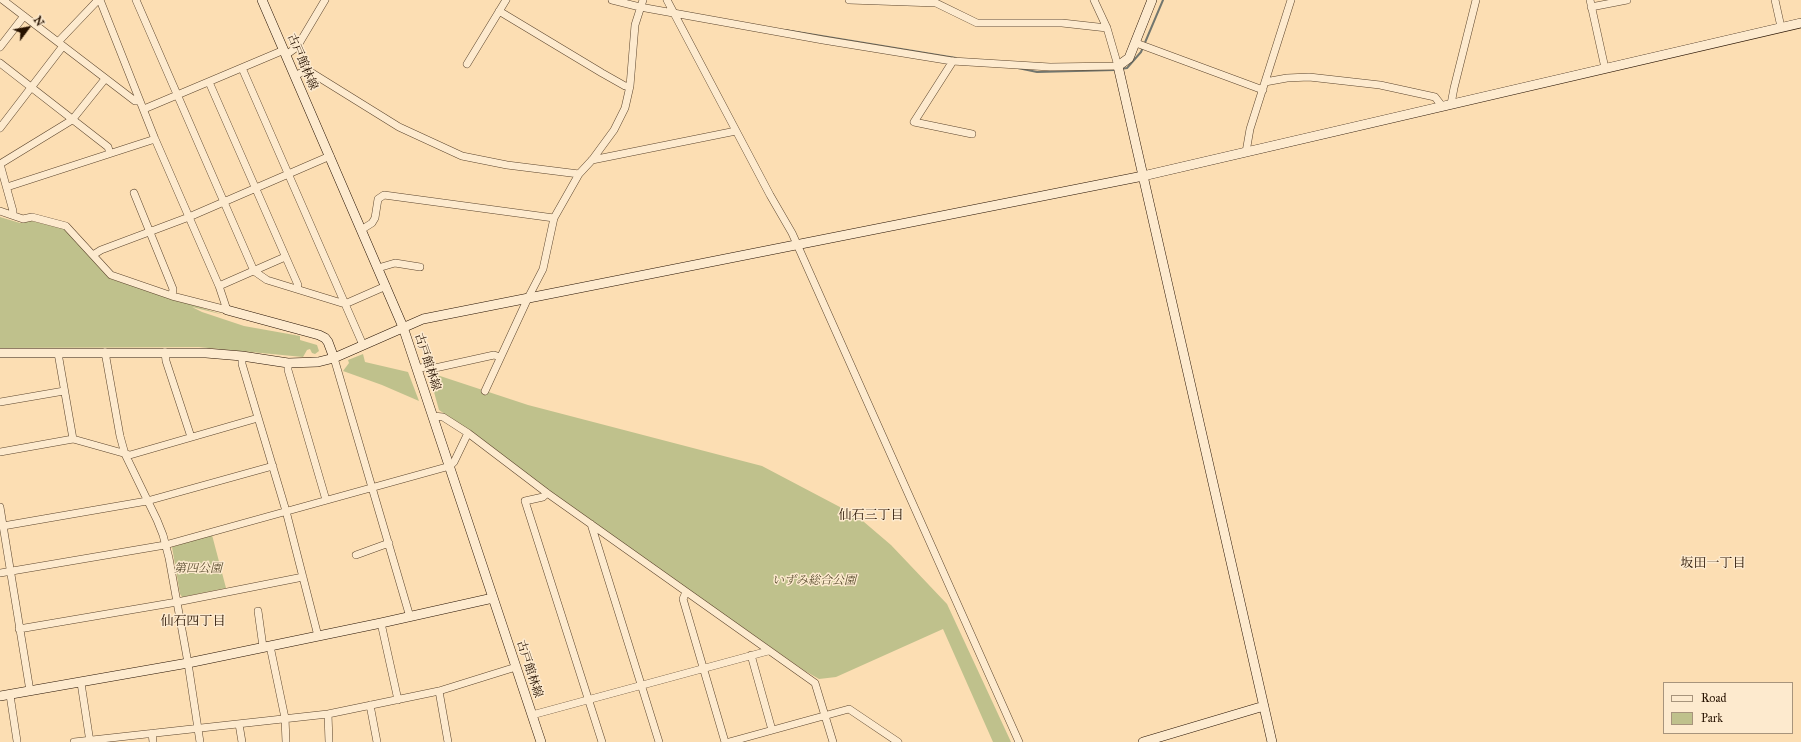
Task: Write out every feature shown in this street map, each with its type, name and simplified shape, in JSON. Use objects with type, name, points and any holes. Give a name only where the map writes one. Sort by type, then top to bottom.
[{"type":"street","points":[[3,0],[105,79],[135,101],[140,102]]},
{"type":"street","points":[[0,128],[32,87],[61,44],[99,0],[155,139],[219,286],[227,310]]},
{"type":"street","points":[[136,0],[254,271],[267,280],[345,304],[386,286]]},
{"type":"street","name":"古戸館林線","points":[[262,0],[403,327],[541,742]]},
{"type":"street","points":[[144,109],[242,68],[298,47],[325,0]]},
{"type":"street","points":[[467,64],[506,0]]},
{"type":"street","points":[[612,0],[642,4],[673,12],[823,40],[953,61],[1050,67],[1118,66],[1129,58],[1152,0]]},
{"type":"street","points":[[667,0],[797,244],[1018,742]]},
{"type":"street","points":[[850,0],[936,3],[977,22],[1062,23],[1107,28]]},
{"type":"street","points":[[1094,0],[1107,28],[1115,53],[1272,742]]},
{"type":"street","points":[[1246,152],[1250,129],[1291,0]]},
{"type":"street","points":[[1452,104],[1454,88],[1476,0]]},
{"type":"street","points":[[1605,68],[1591,3],[1627,0]]},
{"type":"street","points":[[1775,0],[1781,27]]},
{"type":"street","points":[[485,391],[543,269],[554,218],[579,174],[592,160],[614,130],[625,108],[630,86],[635,25],[642,4]]},
{"type":"street","points":[[499,11],[625,86],[630,86]]},
{"type":"street","points":[[0,47],[24,16]]},
{"type":"street","points":[[0,353],[164,352],[242,356],[288,363],[318,362],[334,358],[424,319],[1143,176],[1801,22]]},
{"type":"street","points":[[1136,43],[1263,90]]},
{"type":"street","points":[[953,61],[914,122],[972,134]]},
{"type":"street","points":[[0,63],[108,147],[110,153]]},
{"type":"street","points":[[242,68],[363,345]]},
{"type":"street","points":[[295,76],[304,71],[312,73],[399,127],[462,156],[579,174]]},
{"type":"street","points":[[1265,82],[1287,78],[1309,77],[1380,85],[1435,97],[1442,106]]},
{"type":"street","points":[[13,215],[0,164],[72,120],[105,79]]},
{"type":"street","points":[[209,82],[298,285],[297,289]]},
{"type":"street","points":[[592,160],[736,131]]},
{"type":"street","points":[[7,187],[155,139]]},
{"type":"street","points":[[92,255],[101,250],[189,217],[330,156]]},
{"type":"street","points":[[134,193],[173,289],[172,296]]},
{"type":"street","points":[[361,230],[372,223],[375,218],[378,199],[384,194],[554,218]]},
{"type":"street","points":[[0,212],[22,219],[32,217],[66,226],[111,275],[172,296],[319,335],[328,342],[410,617]]},
{"type":"street","points":[[219,286],[285,257]]},
{"type":"street","points":[[378,268],[395,263],[420,267]]},
{"type":"street","points":[[106,352],[115,411],[125,454],[146,501],[160,527],[165,545],[188,663],[200,742]]},
{"type":"street","points":[[164,352],[191,437]]},
{"type":"street","points":[[58,353],[72,439]]},
{"type":"street","points":[[417,369],[425,367],[435,368],[494,355],[500,357]]},
{"type":"street","points":[[242,356],[242,364],[286,511],[318,636]]},
{"type":"street","points":[[288,363],[288,370],[326,500]]},
{"type":"street","points":[[0,402],[64,391]]},
{"type":"street","points":[[433,416],[443,417],[468,433],[547,493],[814,683],[833,742]]},
{"type":"street","points":[[0,452],[72,439],[130,455],[258,418]]},
{"type":"street","points":[[0,574],[165,545],[450,466],[454,462],[468,433]]},
{"type":"street","points":[[3,526],[146,501],[273,466]]},
{"type":"street","points":[[547,493],[543,497],[525,502],[602,742]]},
{"type":"street","points":[[0,507],[30,691]]},
{"type":"street","points":[[591,524],[659,742]]},
{"type":"street","points":[[356,554],[389,544]]},
{"type":"street","points":[[19,629],[177,602],[303,577]]},
{"type":"street","points":[[686,592],[682,599],[725,742]]},
{"type":"street","points":[[0,696],[188,663],[410,617],[493,598]]},
{"type":"street","points":[[258,611],[285,718],[286,742]]},
{"type":"street","points":[[381,623],[398,700]]},
{"type":"street","points":[[532,715],[768,651]]},
{"type":"street","points":[[751,655],[772,730]]},
{"type":"street","points":[[74,742],[328,714],[440,691],[516,667]]},
{"type":"street","points":[[81,683],[90,741]]},
{"type":"street","points":[[440,691],[448,742]]},
{"type":"street","points":[[10,694],[18,741]]},
{"type":"street","points":[[370,706],[377,742]]},
{"type":"street","points":[[1143,742],[1264,706]]},
{"type":"street","points":[[729,742],[849,709],[898,742]]},
{"type":"street","points":[[328,714],[329,742]]},
{"type":"street","points":[[239,724],[242,742]]},
{"type":"street","points":[[152,733],[153,742]]},
{"type":"green space","points":[[0,217],[20,223],[32,221],[64,229],[111,279],[224,315],[192,307],[202,312],[244,326],[300,336],[300,340],[317,345],[319,351],[315,354],[312,353],[310,349],[307,350],[303,357],[199,347],[0,348]]},
{"type":"green space","points":[[363,354],[365,362],[408,372],[419,401],[382,385],[343,371],[349,363],[348,360]]},
{"type":"green space","name":"いずみ総合公園","points":[[431,373],[528,405],[762,466],[857,516],[891,545],[947,604],[1011,742],[993,742],[943,629],[836,677],[819,679],[805,671],[556,497],[470,431],[439,410],[429,374]]},
{"type":"green space","name":"第四公園","points":[[212,535],[226,588],[182,597],[180,594],[172,547]]},
{"type":"waterway","points":[[1121,69],[1127,68],[1141,52],[1163,0]]},
{"type":"waterway","points":[[785,30],[956,58]]},
{"type":"waterway","points":[[1018,68],[1037,72],[1115,70]]},
{"type":"district","name":"仙石三丁目","points":[[871,516]]},
{"type":"district","name":"坂田一丁目","points":[[1713,564]]},
{"type":"district","name":"仙石四丁目","points":[[193,622]]}]
